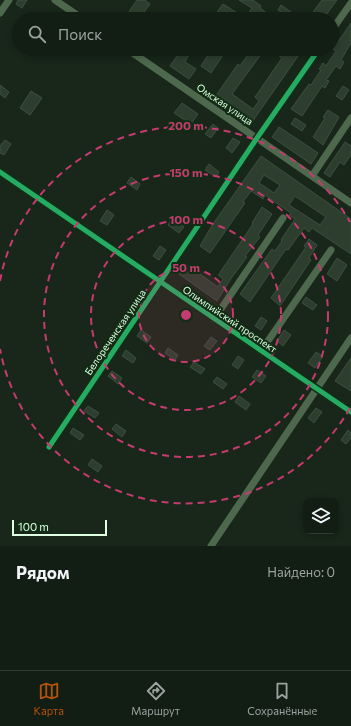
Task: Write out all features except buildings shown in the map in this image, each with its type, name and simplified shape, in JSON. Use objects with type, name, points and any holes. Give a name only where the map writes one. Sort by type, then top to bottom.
[{"type":"street","points":[[0,13],[9,0]]},
{"type":"street","points":[[55,0],[73,12]]},
{"type":"street","points":[[339,20],[351,3]]},
{"type":"street","name":"Омская улица","points":[[137,56],[351,203]]},
{"type":"street","name":"Белореченская улица","points":[[50,447],[257,138],[314,56]]},
{"type":"street","points":[[312,176],[351,118]]},
{"type":"street","name":"Олимпийский проспект","points":[[0,172],[351,412]]},
{"type":"street","points":[[214,319],[283,218]]},
{"type":"street","points":[[261,351],[331,250]]},
{"type":"street","points":[[211,546],[351,338]]},
{"type":"cycle path","points":[[49,447],[257,138],[314,56]]},
{"type":"cycle path","points":[[0,172],[351,412]]}]
